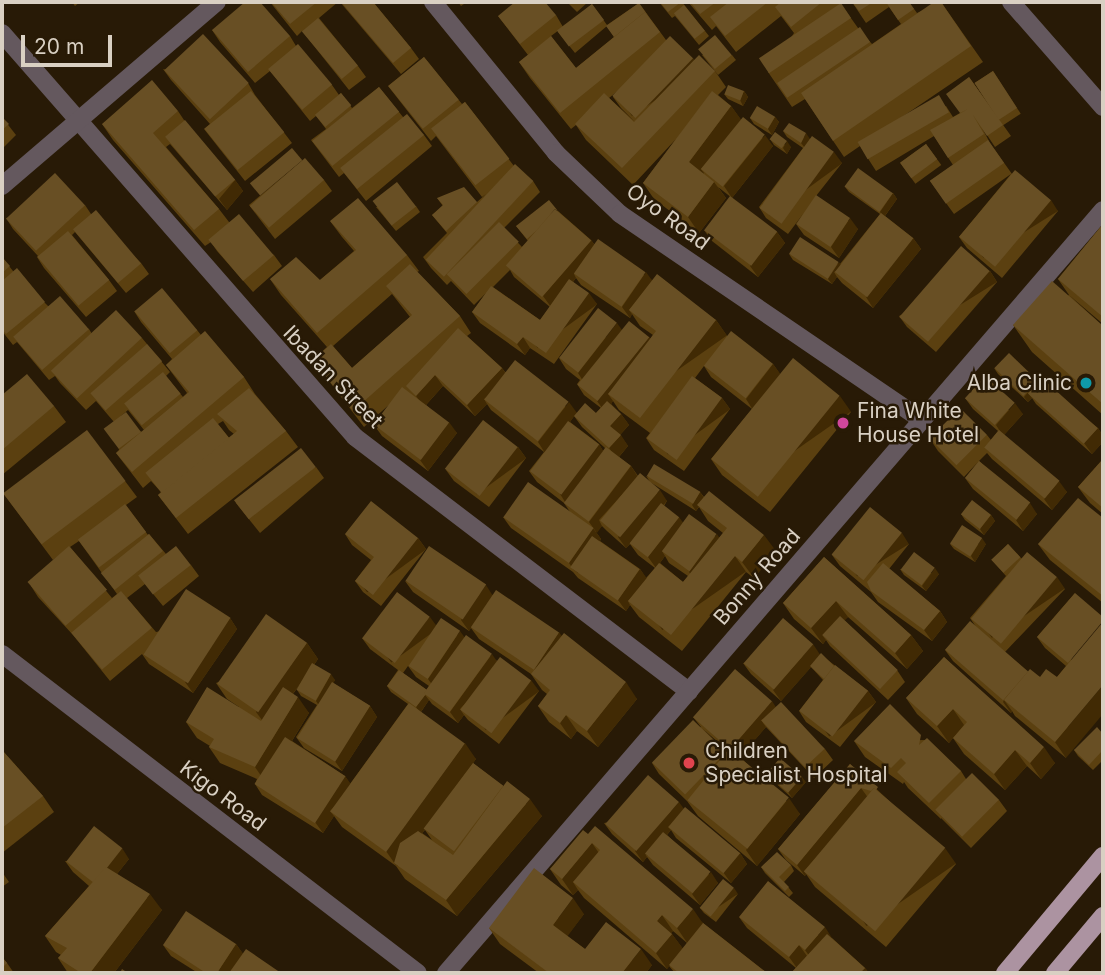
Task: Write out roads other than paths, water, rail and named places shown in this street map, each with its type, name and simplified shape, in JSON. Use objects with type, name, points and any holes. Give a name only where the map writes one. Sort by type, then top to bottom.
[{"type":"main road","points":[[1005,973],[1103,856]]},
{"type":"main road","points":[[1055,973],[1103,916]]},
{"type":"street","points":[[2,186],[79,123],[217,2]]},
{"type":"street","name":"Oyo Road","points":[[433,2],[556,153],[620,214],[922,420]]},
{"type":"street","points":[[1011,2],[1103,107]]},
{"type":"street","name":"Ibadan Street","points":[[2,33],[355,437],[689,691]]},
{"type":"street","name":"Bonny Road","points":[[446,973],[1103,210]]},
{"type":"street","name":"Kigo Road","points":[[4,659],[418,973]]},
{"type":"place","name":"Alba Clinic","points":[[1086,383]]},
{"type":"place","name":"Fina White House Hotel","points":[[843,423]]},
{"type":"place","name":"Children Specialist Hospital","points":[[689,763]]}]
